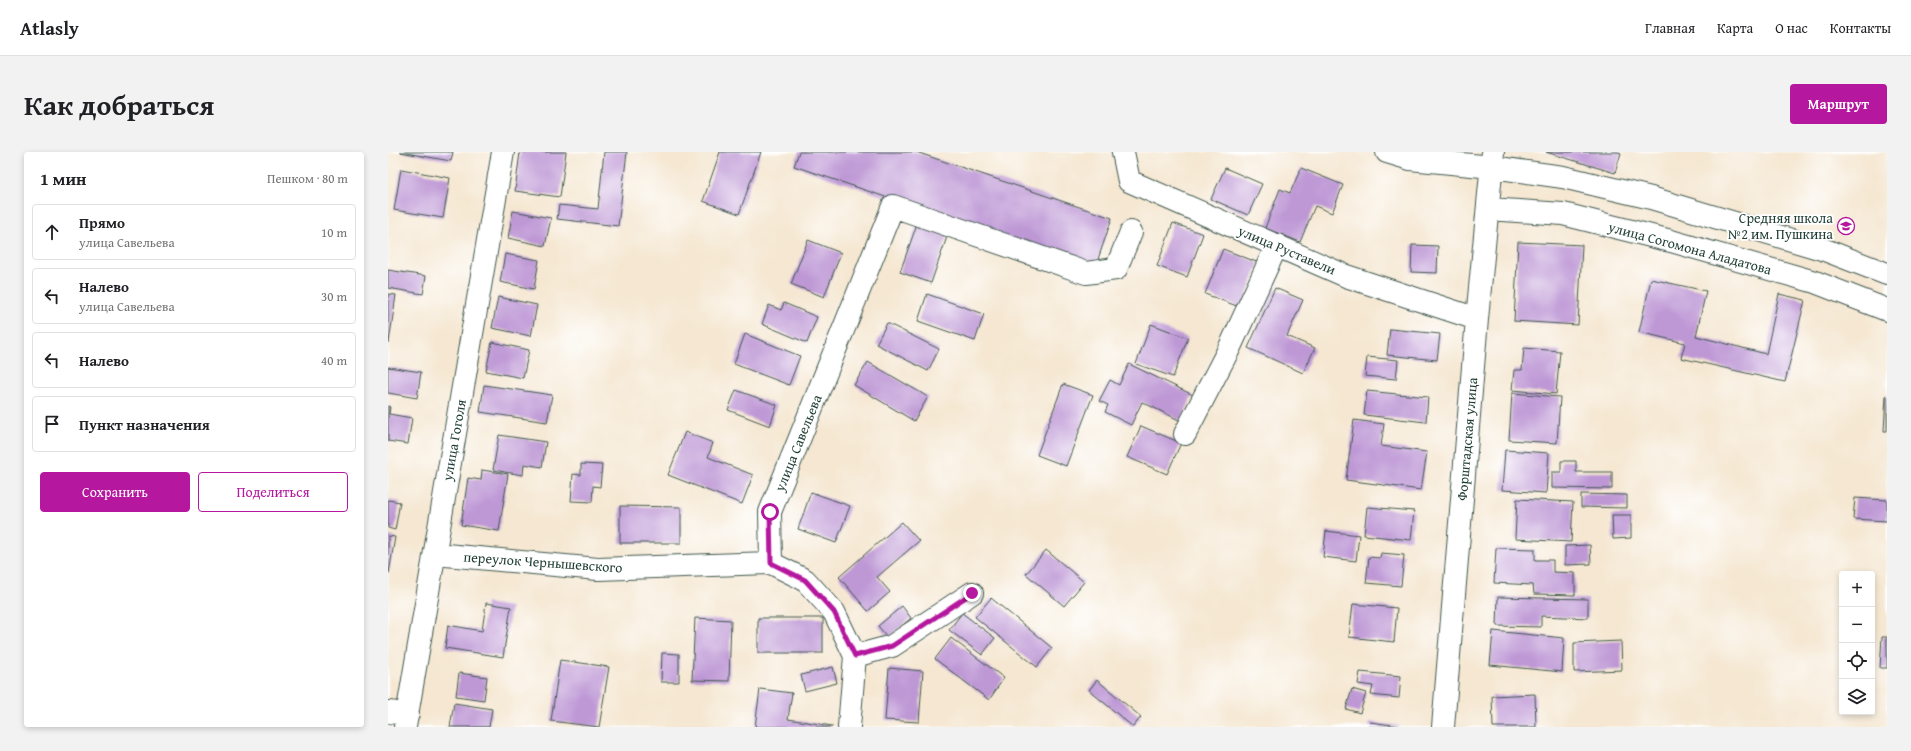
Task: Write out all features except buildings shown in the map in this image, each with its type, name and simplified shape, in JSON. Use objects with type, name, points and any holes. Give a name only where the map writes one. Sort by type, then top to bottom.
[{"type":"street","name":"улица Гоголя","points":[[400,718],[435,554],[502,152]]},
{"type":"street","name":"улица Руставели","points":[[1123,152],[1129,181],[1346,276],[1477,319]]},
{"type":"street","points":[[1387,152],[1410,159],[1493,160],[1563,176],[1652,198],[1825,250],[1887,274]]},
{"type":"street","name":"Форштадская улица","points":[[1443,727],[1477,319],[1493,160]]},
{"type":"street","name":"улица Савельева","points":[[771,563],[770,512],[893,206],[1086,273],[1116,269],[1131,232]]},
{"type":"street","name":"улица Согомона Аладатова","points":[[1488,209],[1562,214],[1671,241],[1815,282],[1887,310]]},
{"type":"street","points":[[1185,434],[1230,347],[1277,246]]},
{"type":"street","name":"переулок Чернышевского","points":[[435,554],[598,569],[771,563]]},
{"type":"street","points":[[771,563],[805,580],[834,612],[855,656],[848,727]]},
{"type":"street","points":[[855,656],[892,646],[972,593]]},
{"type":"place","name":"Средняя школа №2 им. Пушкина","points":[[1846,226]]},
{"type":"route","points":[[770,512],[771,563],[805,580],[834,612],[855,656],[892,646],[972,593]]}]
